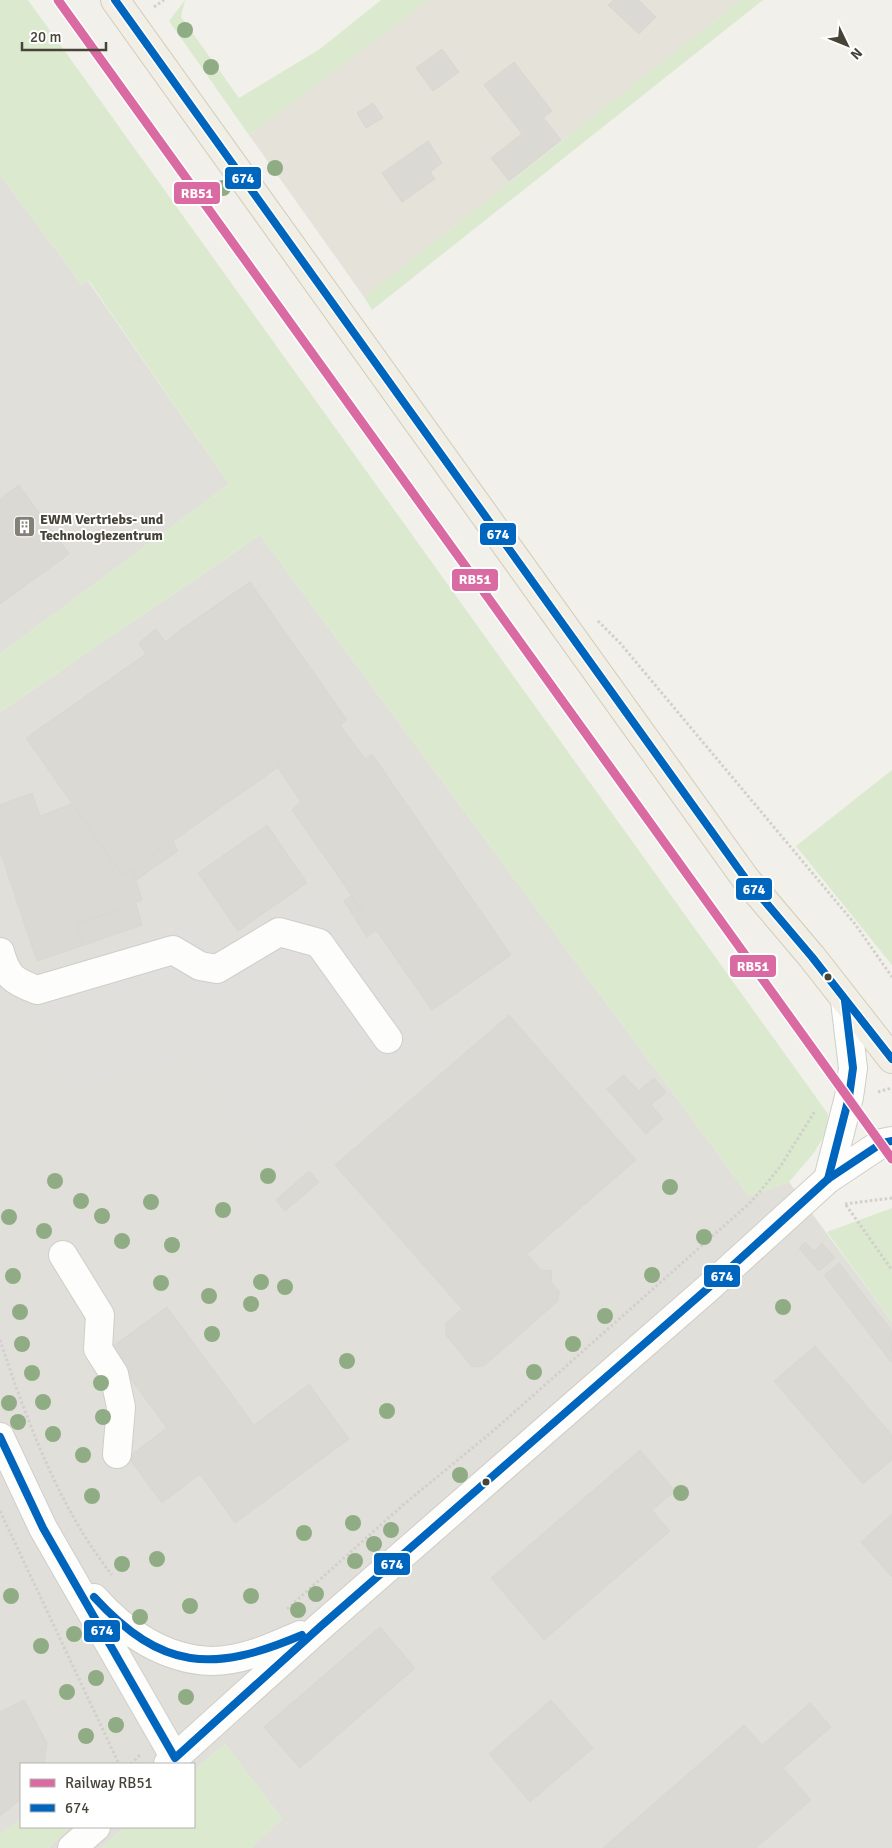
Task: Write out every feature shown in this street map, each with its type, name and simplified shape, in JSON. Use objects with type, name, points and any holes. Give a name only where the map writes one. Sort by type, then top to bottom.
[{"type":"main road","points":[[114,0],[745,878],[812,957],[892,1059]]},
{"type":"street","points":[[0,952],[5,970],[16,982],[37,990],[173,950],[200,966],[216,969],[279,932],[319,942],[388,1039]]},
{"type":"street","points":[[828,1178],[849,1097],[854,1068],[845,1001]]},
{"type":"street","points":[[0,1437],[43,1528],[160,1734],[171,1761],[321,1626],[522,1452],[828,1178],[882,1143],[892,1141]]},
{"type":"street","points":[[63,1255],[100,1315],[98,1349],[114,1374],[121,1407],[117,1454]]},
{"type":"street","points":[[64,1563],[112,1619],[160,1649],[189,1658],[213,1661],[263,1651],[321,1626]]},
{"type":"street","points":[[72,1848],[95,1828]]},
{"type":"path","points":[[148,5],[152,9]]},
{"type":"path","points":[[594,618],[620,644],[855,924],[892,977]]},
{"type":"path","points":[[284,1611],[403,1505],[493,1431],[752,1202],[780,1167],[823,1098],[864,1096],[892,1088]]},
{"type":"path","points":[[828,1178],[892,1270]]},
{"type":"path","points":[[846,1205],[892,1198]]},
{"type":"path","points":[[0,1340],[32,1430],[90,1548],[114,1577]]},
{"type":"path","points":[[0,1511],[119,1763]]},
{"type":"path","points":[[132,1763],[160,1734]]},
{"type":"shaded area","points":[[428,0],[741,0],[364,297],[249,135]]},
{"type":"shaded area","points":[[0,175],[82,285],[88,281],[229,484],[0,654]]},
{"type":"shaded area","points":[[260,535],[749,1196],[789,1182],[892,1322],[892,1848],[251,1848],[282,1819],[225,1744],[195,1769],[195,1763],[20,1763],[20,1820],[0,1834],[0,712]]},
{"type":"shaded area","points":[[314,894],[357,953],[367,947],[429,1036],[263,1156],[194,1056],[62,1092],[27,977],[189,925],[226,951]]},
{"type":"shaded area","points":[[69,1828],[125,1828],[101,1848],[48,1848]]},
{"type":"green space","points":[[0,0],[28,0],[828,1114],[826,1133],[813,1154],[789,1182],[749,1196],[260,535],[0,712],[0,654],[229,484],[89,281],[82,285],[0,175]]},
{"type":"green space","points":[[185,0],[181,17],[239,98],[320,49],[381,0],[428,0],[249,135],[169,21]]},
{"type":"green space","points":[[741,0],[763,0],[372,310],[364,297]]},
{"type":"green space","points":[[892,770],[892,965],[796,846]]},
{"type":"green space","points":[[892,1208],[892,1322],[827,1232]]},
{"type":"green space","points":[[225,1744],[282,1819],[251,1848],[101,1848],[125,1828],[195,1828],[195,1769]]},
{"type":"green space","points":[[20,1820],[20,1828],[69,1828],[48,1848],[0,1848],[0,1834]]},
{"type":"building","points":[[613,0],[639,0],[656,17],[639,34],[608,5]]},
{"type":"building","points":[[442,49],[459,72],[433,91],[416,68]]},
{"type":"building","points":[[514,62],[552,111],[522,134],[484,85]]},
{"type":"building","points":[[373,103],[383,118],[366,128],[357,113]]},
{"type":"building","points":[[543,117],[561,140],[509,181],[491,158]]},
{"type":"building","points":[[428,141],[442,163],[430,172],[435,179],[402,202],[382,173]]},
{"type":"building","name":"EWM Vertriebs- und Technologiezentrum","points":[[19,485],[69,554],[0,604],[0,499]]},
{"type":"building","points":[[250,582],[347,720],[340,725],[365,759],[372,754],[511,955],[432,1010],[292,810],[301,802],[278,768],[280,766],[183,628]]},
{"type":"building","points":[[183,628],[280,766],[123,876],[26,738],[146,654],[139,643],[156,629],[165,642]]},
{"type":"building","points":[[32,793],[40,816],[72,804],[123,876],[132,869],[142,900],[77,924],[84,945],[37,961],[0,851],[0,805]]},
{"type":"building","points":[[267,825],[307,883],[238,931],[198,873]]},
{"type":"building","points":[[173,841],[178,851],[136,880],[132,869]]},
{"type":"building","points":[[351,896],[375,931],[367,937],[344,901]]},
{"type":"building","points":[[136,904],[142,925],[84,945],[77,924]]},
{"type":"building","points":[[509,1015],[636,1160],[527,1254],[541,1270],[552,1271],[551,1282],[559,1291],[558,1301],[484,1366],[472,1367],[446,1335],[446,1323],[462,1309],[335,1165]]},
{"type":"building","points":[[624,1075],[639,1091],[654,1078],[666,1092],[651,1105],[663,1119],[646,1134],[607,1089]]},
{"type":"building","points":[[309,1171],[319,1182],[285,1211],[276,1200]]},
{"type":"building","points":[[805,1242],[814,1251],[822,1243],[835,1258],[819,1271],[799,1248]]},
{"type":"building","points":[[839,1263],[892,1331],[891,1362],[824,1275]]},
{"type":"building","points":[[167,1307],[254,1425],[309,1384],[349,1439],[235,1523],[200,1474],[162,1503],[128,1457],[167,1428],[109,1349]]},
{"type":"building","points":[[815,1346],[892,1435],[892,1460],[863,1484],[774,1381]]},
{"type":"building","points":[[640,1450],[675,1491],[652,1510],[670,1531],[544,1640],[491,1578]]},
{"type":"building","points":[[892,1514],[892,1577],[861,1542]]},
{"type":"building","points":[[380,1627],[415,1668],[300,1768],[264,1727]]},
{"type":"building","points":[[24,1700],[47,1743],[44,1763],[20,1763],[20,1800],[0,1816],[0,1712]]},
{"type":"building","points":[[551,1700],[593,1748],[530,1802],[489,1754]]},
{"type":"building","points":[[810,1703],[831,1727],[783,1768],[811,1800],[756,1848],[603,1848],[744,1725],[762,1745]]},
{"type":"rail line","name":"RB51","points":[[58,0],[892,1159]]},
{"type":"transit line","name":"674","points":[[115,0],[745,878],[812,957],[892,1059]]},
{"type":"transit line","name":"674","points":[[828,1179],[849,1097],[853,1068],[845,1001]]},
{"type":"transit line","name":"674","points":[[0,1437],[43,1528],[175,1758],[321,1626],[707,1289],[828,1179],[882,1143],[892,1141]]},
{"type":"transit line","name":"674","points":[[94,1597],[119,1621],[143,1640],[166,1652],[190,1658],[215,1659],[242,1656],[302,1635]]},
{"type":"place","name":"EWM Vertriebs- und Technologiezentrum","points":[[24,527]]}]
